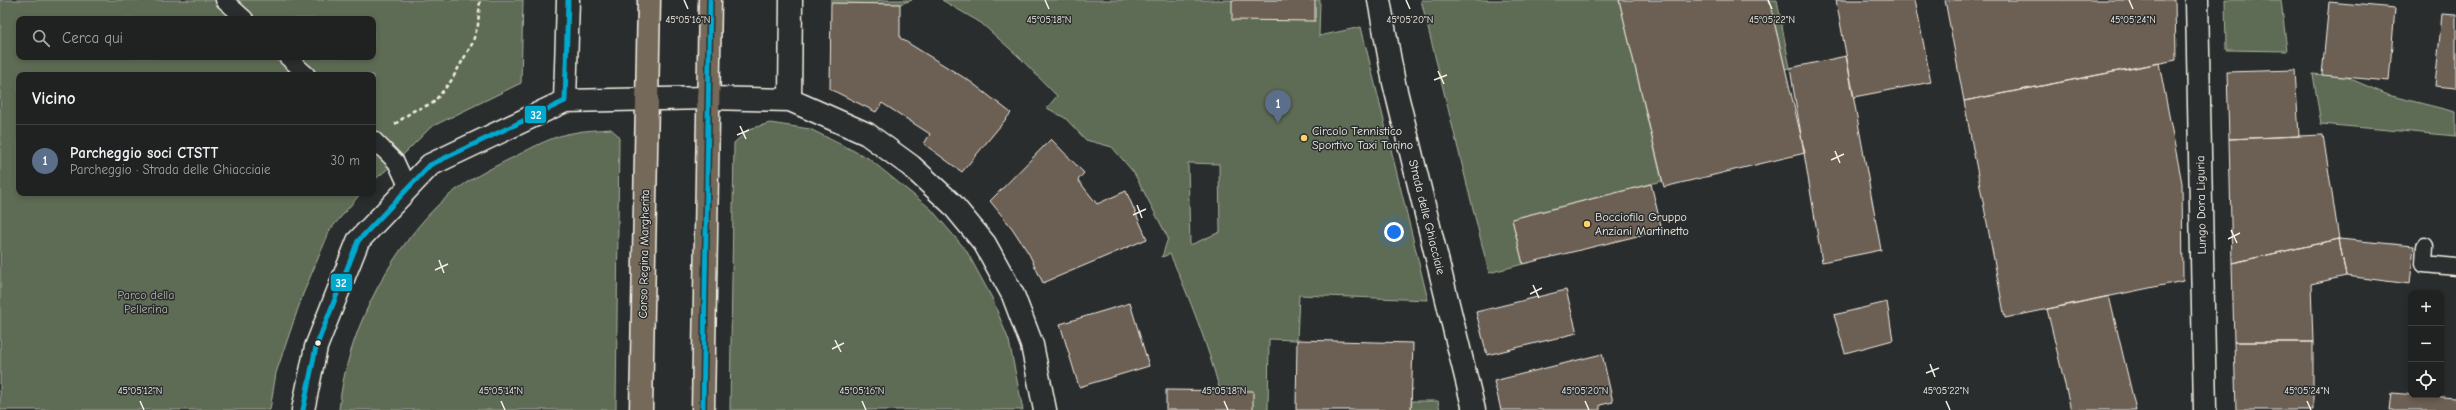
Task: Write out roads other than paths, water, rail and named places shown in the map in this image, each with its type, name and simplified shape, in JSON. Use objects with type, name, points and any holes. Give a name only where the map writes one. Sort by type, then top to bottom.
[{"type":"main road","name":"Corso Regina Margherita","points":[[642,410],[649,0]]},
{"type":"main road","points":[[703,410],[710,0]]},
{"type":"street","points":[[565,101],[568,0]]},
{"type":"street","points":[[790,100],[791,0]]},
{"type":"street","name":"Strada delle Ghiacciaie","points":[[1379,0],[1394,83],[1474,410]]},
{"type":"street","name":"Lungo Dora Liguria","points":[[2197,0],[2205,410]]},
{"type":"street","points":[[303,410],[316,347],[358,242],[430,165],[565,101],[708,98],[790,100],[867,134],[911,166],[952,204],[985,244],[1013,295],[1032,345],[1045,410]]},
{"type":"lane","points":[[224,0],[242,16]]},
{"type":"lane","points":[[290,60],[304,72]]},
{"type":"lane","points":[[376,142],[396,162],[408,188]]},
{"type":"lane","points":[[2425,246],[2424,264],[2456,267]]},
{"type":"place","name":"Parcheggio soci CTSTT","points":[[1278,123]]},
{"type":"place","name":"Circolo Tennistico Sportivo Taxi Torino","points":[[1304,138]]},
{"type":"place","name":"Bocciofila Gruppo Anziani Martinetto","points":[[1587,224]]},
{"type":"park label","name":"Parco della Pellerina","points":[[146,302]]}]
